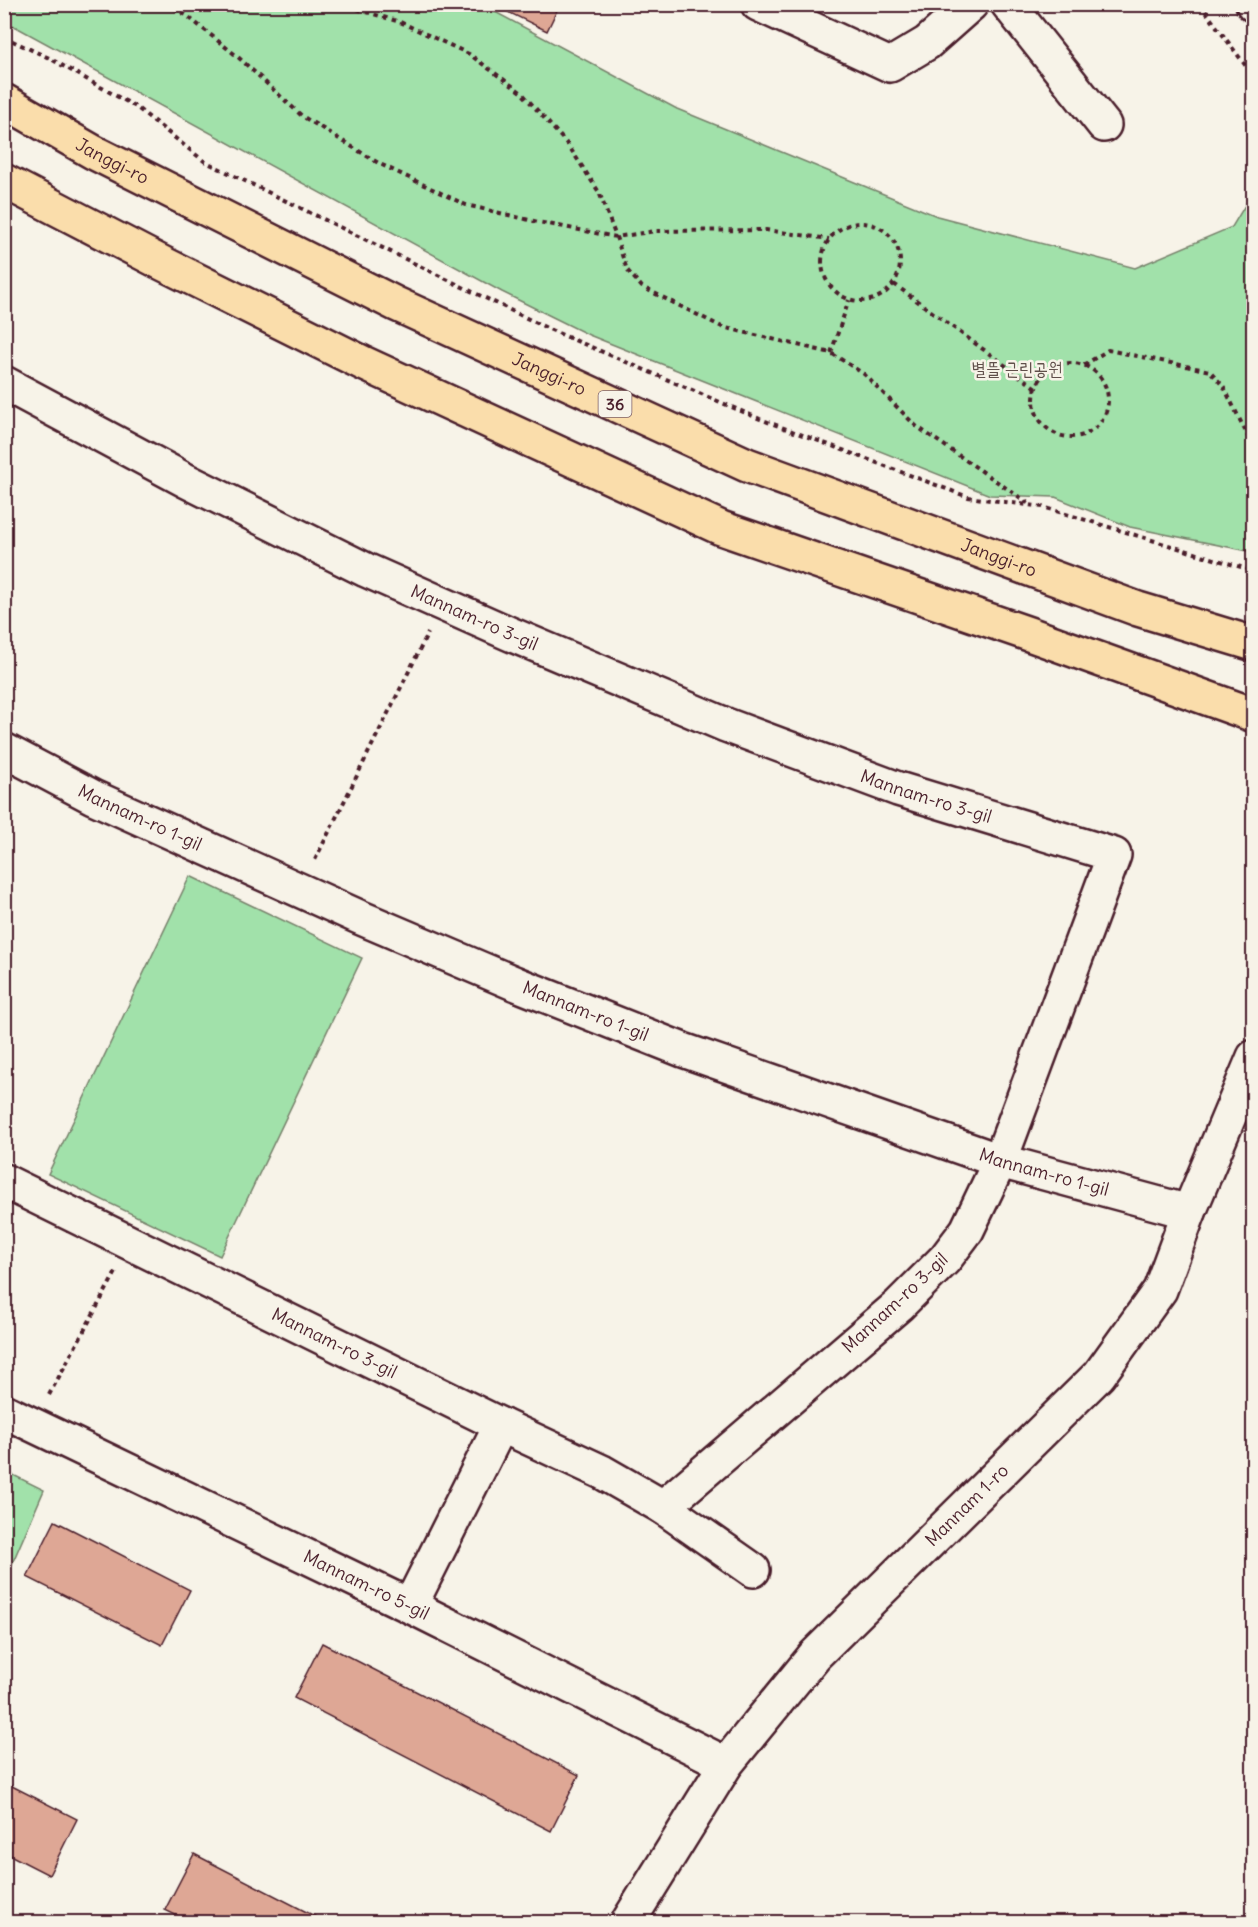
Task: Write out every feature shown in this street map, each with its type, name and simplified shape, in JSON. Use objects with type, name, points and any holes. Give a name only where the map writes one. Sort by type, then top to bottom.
[{"type":"main road","name":"Janggi-ro","points":[[4,101],[93,152],[396,304],[747,465],[1138,609],[1254,644]]},
{"type":"main road","points":[[4,181],[363,363],[722,528],[1029,634],[1254,715]]},
{"type":"street","points":[[758,4],[890,65],[927,43],[971,4]]},
{"type":"street","points":[[1008,4],[1104,125]]},
{"type":"street","name":"Mannam-ro 3-gil","points":[[4,383],[187,481],[366,570],[726,725],[898,789],[1114,855],[1000,1161],[967,1230],[945,1259],[899,1305],[663,1507]]},
{"type":"street","name":"Mannam-ro 1-gil","points":[[4,750],[93,797],[301,891],[514,983],[683,1050],[1000,1161],[1189,1212]]},
{"type":"street","name":"Mannam 1-ro","points":[[628,1923],[726,1764],[815,1655],[1099,1375],[1160,1290],[1189,1212],[1254,1057]]},
{"type":"street","name":"Mannam-ro 3-gil","points":[[4,1181],[501,1425],[602,1472],[663,1507],[753,1570]]},
{"type":"street","name":"Mannam-ro 5-gil","points":[[19,1418],[410,1606],[726,1764]]},
{"type":"street","points":[[410,1606],[501,1425]]},
{"type":"path","points":[[166,4],[186,15],[238,57],[302,116],[380,164],[466,205],[616,237],[656,231],[766,230],[829,239]]},
{"type":"path","points":[[340,4],[400,22],[469,54],[522,93],[568,146],[599,192],[627,270],[642,287],[722,327],[831,353],[864,374],[916,426],[1031,505]]},
{"type":"path","points":[[1200,4],[1254,77]]},
{"type":"path","points":[[4,37],[49,58],[136,107],[204,161],[551,330],[760,419],[968,497],[1044,507],[1254,571]]},
{"type":"path","points":[[855,223],[869,223],[881,228],[891,236],[899,253],[900,272],[894,284],[886,294],[874,300],[862,302],[849,300],[837,294],[828,285],[823,273],[822,259],[829,239],[843,228],[855,223]]},
{"type":"path","points":[[894,284],[1036,388]]},
{"type":"path","points":[[831,353],[849,300]]},
{"type":"path","points":[[1083,366],[1108,350],[1210,371],[1224,387],[1254,449]]},
{"type":"path","points":[[1071,363],[1083,366],[1093,371],[1106,390],[1105,414],[1098,425],[1088,432],[1076,436],[1064,436],[1052,432],[1036,413],[1034,401],[1036,388],[1041,378],[1049,370],[1071,363]]},
{"type":"path","points":[[301,891],[442,604]]},
{"type":"path","points":[[19,1418],[132,1244]]},
{"type":"green space","name":"별뜰 근린공원","points":[[4,5],[482,5],[677,109],[937,216],[1135,268],[1232,227],[1253,192],[1253,552],[1130,527],[1055,497],[990,495],[589,335],[502,292],[5,21]]},
{"type":"green space","points":[[190,876],[362,958],[220,1256],[48,1174]]},
{"type":"green space","points":[[5,1471],[44,1490],[5,1580]]},
{"type":"building","points":[[501,4],[560,4],[547,31],[500,8]]},
{"type":"building","points":[[55,1521],[190,1590],[162,1645],[27,1577]]},
{"type":"building","points":[[322,1643],[579,1775],[551,1831],[294,1698]]},
{"type":"building","points":[[4,1782],[77,1819],[49,1875],[4,1852]]},
{"type":"building","points":[[194,1854],[326,1922],[190,1922],[165,1910]]}]
